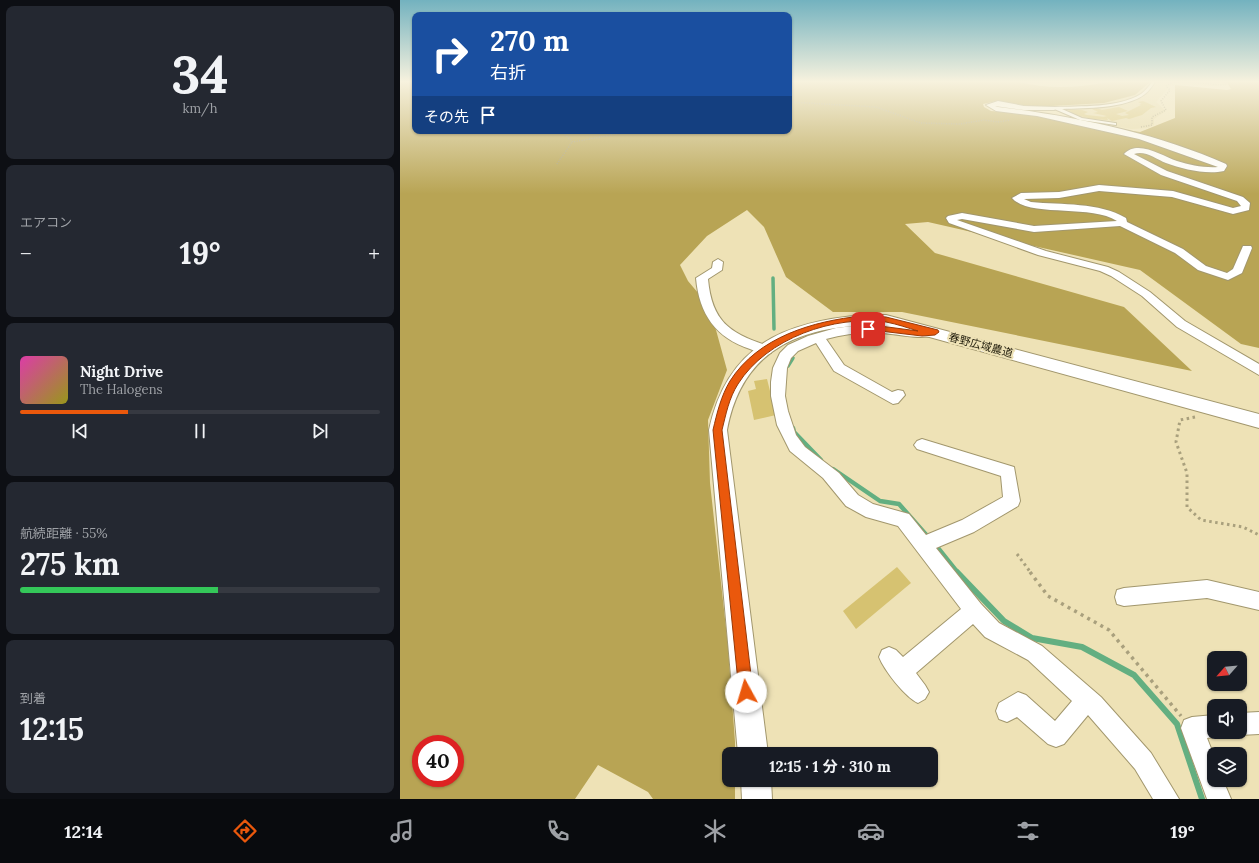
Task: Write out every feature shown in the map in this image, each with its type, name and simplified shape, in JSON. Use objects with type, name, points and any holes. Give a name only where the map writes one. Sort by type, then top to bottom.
[{"type":"street","points":[[1064,119],[1141,137],[1205,158],[1223,166],[1221,169],[1215,170],[1202,169],[1168,161],[1142,151],[1134,150],[1128,154],[1164,173],[1240,199],[1245,203],[1246,208],[1234,211],[1173,194],[1092,188],[1059,195],[1021,196],[1017,198],[1029,205],[1098,211],[1114,214],[1123,220],[1121,222]]},
{"type":"street","points":[[1247,248],[1238,271],[1228,277],[1202,268],[1179,251],[1121,222],[1106,225],[1034,228],[962,216],[951,218],[952,221],[962,226],[990,234],[1023,247],[1104,269],[1115,274],[1146,294],[1182,324],[1259,370]]},
{"type":"street","points":[[718,262],[717,270],[702,278],[702,288],[722,330],[739,340],[766,350]]},
{"type":"street","name":"春野広域農道","points":[[752,747],[718,430],[723,406],[734,383],[749,364],[784,338],[810,327],[833,321],[862,318],[886,320],[935,332],[1259,421]]},
{"type":"street","points":[[935,332],[922,334],[880,328],[846,330],[819,338],[792,349],[784,358],[777,378],[785,430],[796,447],[832,478],[854,502],[872,513],[903,519],[974,611],[992,630],[1035,652],[1087,700],[1143,761],[1167,799]]},
{"type":"street","points":[[819,338],[839,368],[893,399],[898,395]]},
{"type":"street","points":[[922,445],[1008,472],[1012,501],[968,526],[923,545]]},
{"type":"street","points":[[1124,597],[1207,589],[1259,601]]},
{"type":"street","points":[[918,692],[895,664],[974,611]]},
{"type":"street","points":[[1007,711],[1018,703],[1056,736],[1087,700]]},
{"type":"street","points":[[1247,724],[1259,723]]},
{"type":"street","points":[[1207,727],[1192,728],[1219,799]]},
{"type":"street","points":[[756,787],[757,799]]},
{"type":"lane","points":[[1083,119],[1115,124]]},
{"type":"path","points":[[911,119],[921,123],[960,124],[984,120],[998,122],[1014,120]]},
{"type":"path","points":[[1115,124],[1132,127],[1152,125],[1152,119]]},
{"type":"path","points":[[565,134],[572,142]]},
{"type":"path","points":[[557,164],[572,142],[616,134]]},
{"type":"path","points":[[1216,410],[1199,417],[1180,420],[1176,442],[1187,473],[1187,507],[1201,520],[1243,527],[1259,534]]},
{"type":"path","points":[[1017,554],[1048,596],[1109,630],[1192,728]]},
{"type":"shaded area","points":[[400,119],[412,119],[412,134],[792,134],[792,119],[1054,119],[1140,132],[1172,119],[1259,119],[1259,348],[1241,344],[1140,270],[928,222],[905,224],[935,253],[1124,307],[1192,371],[902,312],[833,312],[786,277],[764,227],[747,210],[707,236],[680,265],[688,281],[704,300],[716,330],[727,370],[708,420],[710,483],[728,646],[735,742],[735,747],[722,747],[722,787],[735,787],[735,799],[653,799],[648,792],[598,765],[575,799],[400,799]]},
{"type":"shaded area","points":[[1077,119],[1154,119],[1154,125],[1148,128],[1131,129]]},
{"type":"building","points":[[767,379],[776,415],[754,420],[748,391],[756,389],[754,381]]},
{"type":"building","points":[[897,567],[911,583],[856,629],[843,611]]},
{"type":"waterway","points":[[773,278],[774,329]]},
{"type":"waterway","points":[[788,366],[793,358]]},
{"type":"waterway","points":[[793,428],[794,432],[821,460]]},
{"type":"waterway","points":[[833,469],[880,501],[899,504],[929,538]]},
{"type":"waterway","points":[[934,543],[958,573]]},
{"type":"waterway","points":[[957,572],[1004,621],[1032,638],[1082,647],[1134,675],[1177,724],[1202,799]]},
{"type":"route","points":[[746,692],[718,430],[723,406],[734,383],[749,364],[784,338],[810,327],[833,321],[862,318],[886,320],[935,332],[922,334],[880,328],[868,329]]}]
